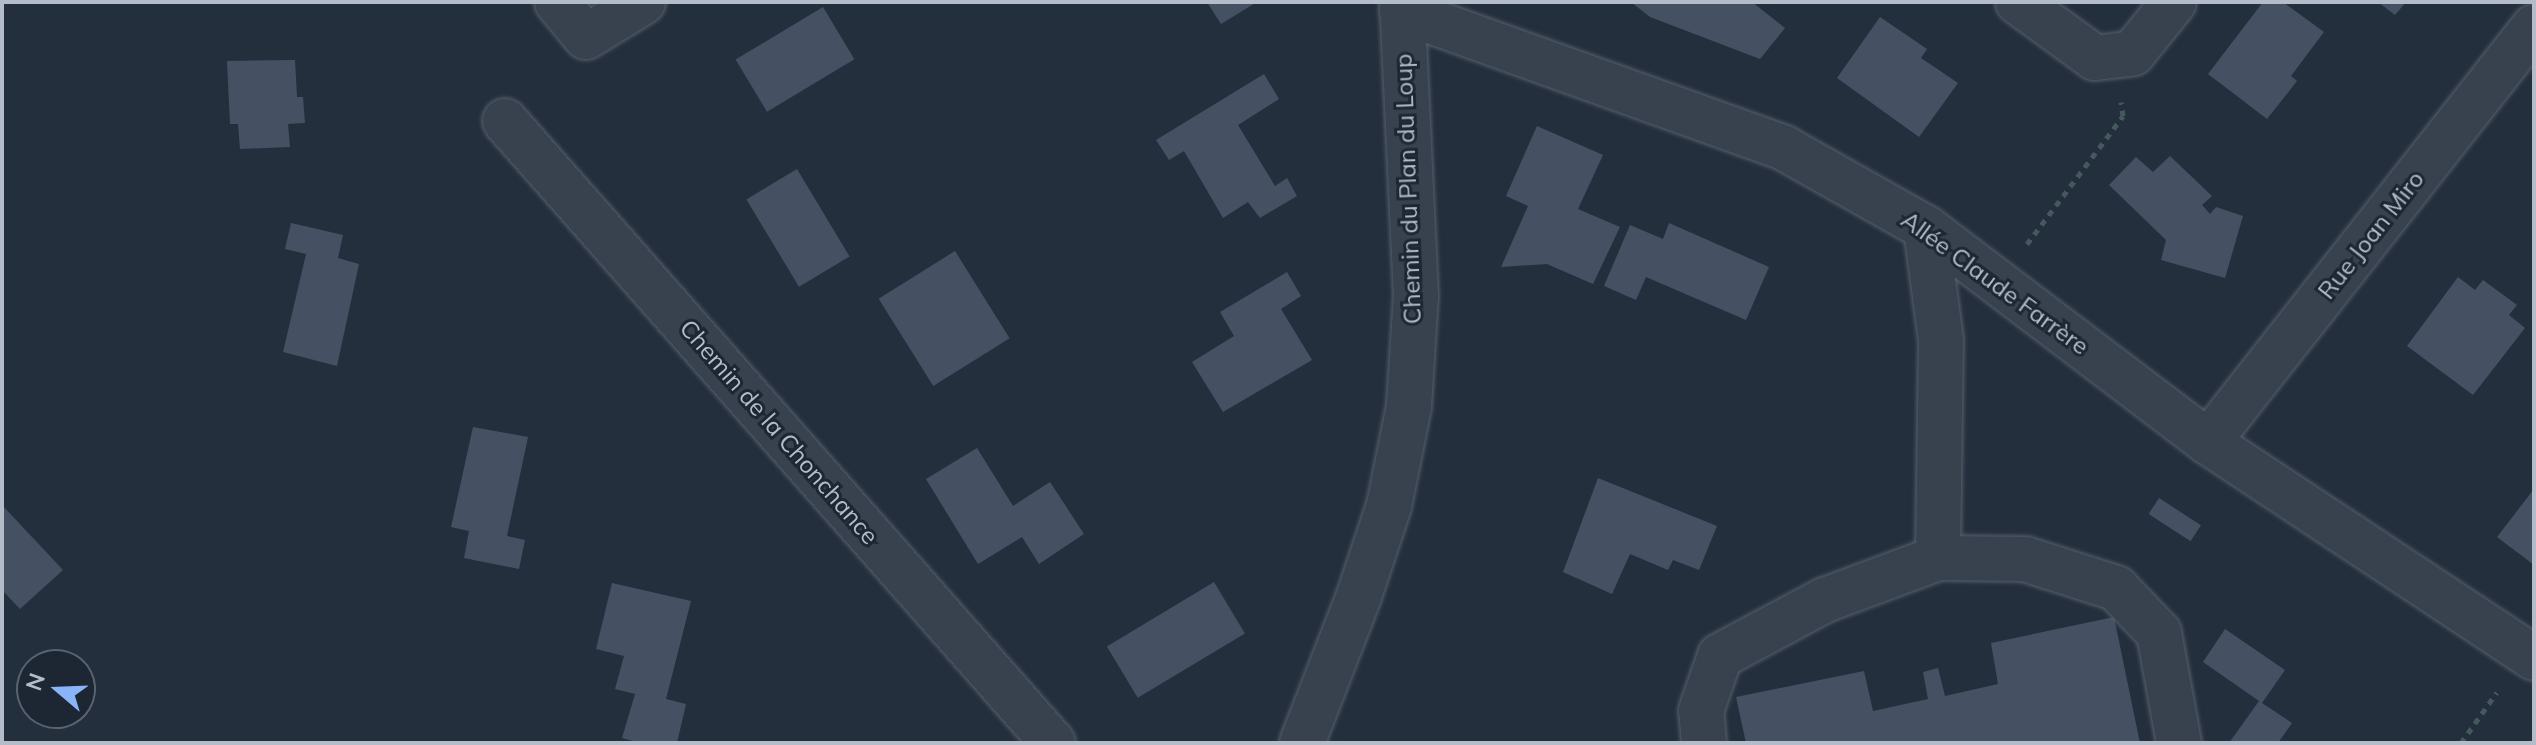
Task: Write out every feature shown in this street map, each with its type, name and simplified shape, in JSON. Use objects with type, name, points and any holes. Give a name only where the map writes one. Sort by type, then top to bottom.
[{"type":"street","points":[[557,2],[586,37],[643,2]]},
{"type":"street","points":[[2018,2],[2095,58],[2133,53],[2174,2]]},
{"type":"street","name":"Allée Claude Farrère","points":[[1402,6],[1784,148],[1926,228],[2208,442],[2530,655]]},
{"type":"street","name":"Chemin du Plan du Loup","points":[[1302,743],[1359,596],[1389,506],[1409,406],[1416,296],[1402,6]]},
{"type":"street","name":"Rue Joan Miro","points":[[2208,442],[2534,27]]},
{"type":"street","name":"Chemin de la Chonchance","points":[[505,121],[1053,743]]},
{"type":"street","points":[[1926,228],[1941,340],[1938,558]]},
{"type":"street","points":[[1704,743],[1701,711],[1720,656],[1825,600],[1938,558],[2025,559],[2116,588],[2159,633],[2179,743]]},
{"type":"path","points":[[1998,283],[2123,116],[2114,56]]},
{"type":"path","points":[[2461,743],[2530,655]]},
{"type":"building","points":[[1207,2],[1257,2],[1221,24]]},
{"type":"building","points":[[1631,2],[1752,2],[1785,28],[1760,59],[1650,17]]},
{"type":"building","points":[[2263,2],[2283,2],[2324,32],[2291,76],[2297,81],[2267,119],[2208,74]]},
{"type":"building","points":[[2378,2],[2406,2],[2395,15]]},
{"type":"building","points":[[823,7],[854,59],[767,112],[736,60]]},
{"type":"building","points":[[1880,17],[1927,49],[1921,58],[1958,83],[1919,137],[1837,78]]},
{"type":"building","points":[[295,60],[297,97],[303,97],[305,123],[288,124],[290,147],[240,149],[238,124],[230,124],[227,61]]},
{"type":"building","points":[[1264,74],[1279,99],[1238,125],[1275,186],[1287,178],[1297,196],[1260,218],[1248,202],[1223,218],[1184,151],[1169,160],[1156,140]]},
{"type":"building","points":[[1537,126],[1603,155],[1578,209],[1620,227],[1593,284],[1547,264],[1501,267],[1528,206],[1506,196]]},
{"type":"building","points":[[2170,156],[2212,196],[2202,205],[2210,214],[2216,207],[2243,216],[2225,278],[2161,260],[2166,240],[2109,185],[2136,157],[2153,172]]},
{"type":"building","points":[[797,169],[850,256],[799,287],[746,199]]},
{"type":"building","points":[[291,223],[343,235],[338,258],[359,264],[337,366],[283,352],[306,254],[285,249]]},
{"type":"building","points":[[1669,223],[1769,267],[1746,320],[1646,277],[1636,300],[1604,286],[1630,225],[1663,239]]},
{"type":"building","points":[[955,251],[1010,338],[933,386],[879,299]]},
{"type":"building","points":[[1287,272],[1301,296],[1281,309],[1312,360],[1223,412],[1192,362],[1234,336],[1220,312]]},
{"type":"building","points":[[2458,277],[2475,290],[2483,280],[2517,305],[2509,315],[2525,328],[2473,395],[2407,346]]},
{"type":"building","points":[[473,427],[528,437],[507,536],[525,540],[519,569],[464,558],[469,531],[451,527]]},
{"type":"building","points":[[977,448],[1013,506],[1050,482],[1084,534],[1039,564],[1022,537],[978,564],[926,479]]},
{"type":"building","points":[[1598,478],[1717,526],[1699,570],[1673,560],[1668,570],[1630,554],[1612,594],[1563,572]]},
{"type":"building","points":[[2534,489],[2534,565],[2497,537]]},
{"type":"building","points":[[2159,498],[2201,525],[2191,541],[2149,514]]},
{"type":"building","points":[[2,505],[63,570],[20,609],[2,590]]},
{"type":"building","points":[[1214,582],[1245,633],[1138,698],[1107,646]]},
{"type":"building","points":[[612,583],[691,601],[666,699],[686,704],[677,743],[640,743],[622,738],[635,694],[615,689],[624,656],[596,649]]},
{"type":"building","points":[[2114,617],[2140,743],[1746,743],[1736,697],[1864,671],[1873,711],[1928,699],[1923,672],[1938,668],[1945,696],[1998,684],[1991,643]]},
{"type":"building","points":[[2225,629],[2285,670],[2262,703],[2292,723],[2278,743],[2229,743],[2259,701],[2203,662]]}]
